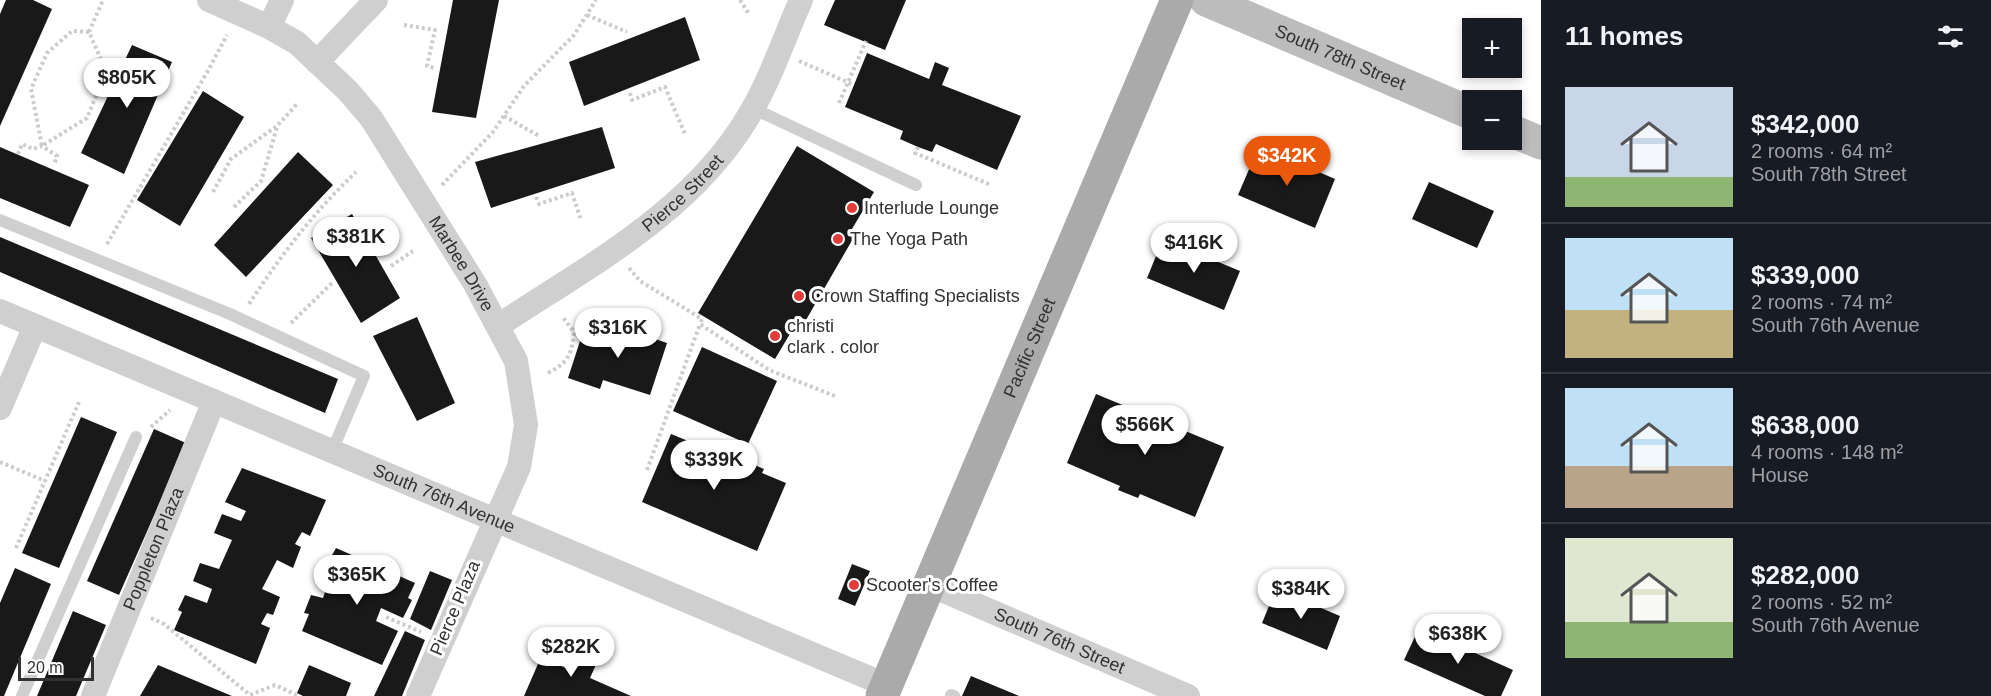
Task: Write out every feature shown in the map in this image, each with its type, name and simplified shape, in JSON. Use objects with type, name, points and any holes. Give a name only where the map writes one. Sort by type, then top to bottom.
[{"type":"main road","name":"Pacific Street","points":[[884,690],[1178,0]]},
{"type":"main road","name":"South 78th Street","points":[[1206,0],[1462,109]]},
{"type":"main road","points":[[1522,135],[1541,143]]},
{"type":"street","points":[[209,0],[269,27],[282,0]]},
{"type":"street","points":[[317,62],[376,0]]},
{"type":"street","name":"Pierce Street","points":[[498,326],[663,216],[688,194],[722,155],[753,108],[801,0]]},
{"type":"street","name":"Marbee Drive","points":[[269,27],[297,43],[371,118],[421,196],[498,326],[516,361],[526,425],[519,467],[495,520]]},
{"type":"street","name":"South 76th Avenue","points":[[0,311],[495,520],[884,690]]},
{"type":"street","points":[[0,408],[35,326]]},
{"type":"street","name":"Poppleton Plaza","points":[[93,696],[213,401]]},
{"type":"street","name":"Pierce Plaza","points":[[417,696],[495,520]]},
{"type":"street","name":"South 76th Street","points":[[930,585],[1188,696]]},
{"type":"lane","points":[[753,108],[916,185]]},
{"type":"lane","points":[[0,220],[240,319],[364,376],[332,451]]},
{"type":"lane","points":[[22,696],[136,437]]},
{"type":"path","points":[[18,154],[22,144],[33,149],[42,146],[87,118],[106,71],[89,32],[103,0]]},
{"type":"path","points":[[421,196],[438,189],[493,132],[524,86],[574,35],[596,0]]},
{"type":"path","points":[[740,0],[749,14]]},
{"type":"path","points":[[97,260],[210,69],[238,12]]},
{"type":"path","points":[[587,15],[627,32]]},
{"type":"path","points":[[404,25],[441,31]]},
{"type":"path","points":[[434,68],[428,66],[435,30]]},
{"type":"path","points":[[54,165],[57,156],[42,146],[31,89],[47,53],[72,32],[89,32]]},
{"type":"path","points":[[838,103],[866,41]]},
{"type":"path","points":[[793,58],[854,85]]},
{"type":"path","points":[[630,93],[632,100],[665,87],[686,134]]},
{"type":"path","points":[[213,192],[231,159],[277,126],[297,104]]},
{"type":"path","points":[[504,116],[539,136]]},
{"type":"path","points":[[234,207],[261,181],[277,126]]},
{"type":"path","points":[[918,147],[915,153],[991,185]]},
{"type":"path","points":[[240,319],[279,257],[324,203],[356,172]]},
{"type":"path","points":[[536,197],[539,204],[572,193],[580,220]]},
{"type":"path","points":[[374,243],[397,230]]},
{"type":"path","points":[[614,249],[640,281],[702,319],[647,470]]},
{"type":"path","points":[[391,266],[413,251]]},
{"type":"path","points":[[277,336],[332,283]]},
{"type":"path","points":[[548,373],[567,361],[572,349],[574,332],[561,316]]},
{"type":"path","points":[[700,324],[770,370],[835,396]]},
{"type":"path","points":[[136,437],[144,436],[170,410],[179,387]]},
{"type":"path","points":[[16,548],[79,402]]},
{"type":"path","points":[[0,462],[45,481]]},
{"type":"path","points":[[131,607],[164,624],[250,695],[274,686],[299,696]]},
{"type":"path","points":[[386,617],[442,640]]},
{"type":"building","points":[[6,0],[33,0],[52,9],[0,126],[0,14]]},
{"type":"building","points":[[453,0],[499,0],[476,118],[432,112]]},
{"type":"building","points":[[835,0],[906,0],[885,50],[824,25]]},
{"type":"building","points":[[685,17],[700,60],[584,106],[569,62]]},
{"type":"building","points":[[132,45],[172,62],[124,174],[81,153]]},
{"type":"building","points":[[867,53],[929,79],[935,62],[949,68],[942,85],[1021,116],[997,170],[936,144],[932,152],[918,147],[900,139],[903,131],[845,107]]},
{"type":"building","points":[[203,91],[244,117],[180,226],[137,200]]},
{"type":"building","points":[[602,127],[615,168],[491,208],[475,162]]},
{"type":"building","points":[[797,146],[874,192],[849,234],[854,237],[806,320],[800,317],[775,359],[698,313]]},
{"type":"building","points":[[1259,146],[1335,179],[1315,228],[1238,195]]},
{"type":"building","points":[[0,147],[89,185],[70,227],[0,198]]},
{"type":"building","points":[[298,152],[333,185],[246,277],[214,245]]},
{"type":"building","points":[[1429,182],[1494,211],[1477,248],[1412,219]]},
{"type":"building","points":[[352,214],[400,298],[361,323],[311,238]]},
{"type":"building","points":[[0,237],[338,379],[325,413],[0,272]]},
{"type":"building","points":[[1163,239],[1240,271],[1224,310],[1147,278]]},
{"type":"building","points":[[417,317],[455,403],[417,421],[373,336]]},
{"type":"building","points":[[602,321],[667,343],[650,395],[603,380],[600,389],[568,378],[581,338],[594,342]]},
{"type":"building","points":[[702,347],[777,381],[748,444],[673,411]]},
{"type":"building","points":[[1096,394],[1224,447],[1195,517],[1140,494],[1138,498],[1118,490],[1120,486],[1067,463]]},
{"type":"building","points":[[81,417],[117,432],[59,568],[22,553]]},
{"type":"building","points":[[154,429],[186,443],[119,595],[87,581]]},
{"type":"building","points":[[671,434],[693,443],[695,440],[764,469],[762,473],[786,483],[757,551],[642,502]]},
{"type":"building","points":[[242,468],[326,500],[310,536],[302,532],[295,544],[301,547],[293,568],[277,560],[262,589],[280,597],[273,615],[267,613],[261,624],[270,628],[256,664],[174,630],[182,612],[178,610],[185,595],[207,603],[212,589],[193,581],[200,563],[219,569],[232,540],[214,533],[222,514],[241,521],[246,511],[225,502]]},
{"type":"building","points":[[336,548],[415,583],[408,598],[412,600],[403,618],[381,608],[376,621],[398,631],[382,665],[302,631],[309,614],[304,613],[311,595],[323,598],[327,586],[317,582]]},
{"type":"building","points":[[852,564],[870,571],[855,606],[838,599]]},
{"type":"building","points":[[15,568],[51,584],[4,696],[0,696],[0,603]]},
{"type":"building","points":[[430,571],[452,580],[431,630],[410,619]]},
{"type":"building","points":[[1276,589],[1340,616],[1327,650],[1262,623]]},
{"type":"building","points":[[73,611],[106,625],[76,696],[37,696]]},
{"type":"building","points":[[1419,628],[1513,670],[1501,696],[1485,696],[1404,660]]},
{"type":"building","points":[[405,631],[425,640],[402,696],[374,696]]},
{"type":"building","points":[[585,641],[603,649],[590,678],[631,696],[524,696],[541,657],[572,671]]},
{"type":"building","points":[[158,665],[232,696],[140,696]]},
{"type":"building","points":[[309,665],[351,683],[346,696],[303,696],[297,693]]},
{"type":"building","points":[[971,676],[1019,696],[962,696]]},
{"type":"place","name":"Interlude Lounge","points":[[852,208]]},
{"type":"place","name":"The Yoga Path","points":[[838,239]]},
{"type":"place","name":"Crown Staffing Specialists","points":[[799,296]]},
{"type":"place","name":"christi clark . color","points":[[775,336]]},
{"type":"place","name":"Scooter's Coffee","points":[[854,585]]}]
